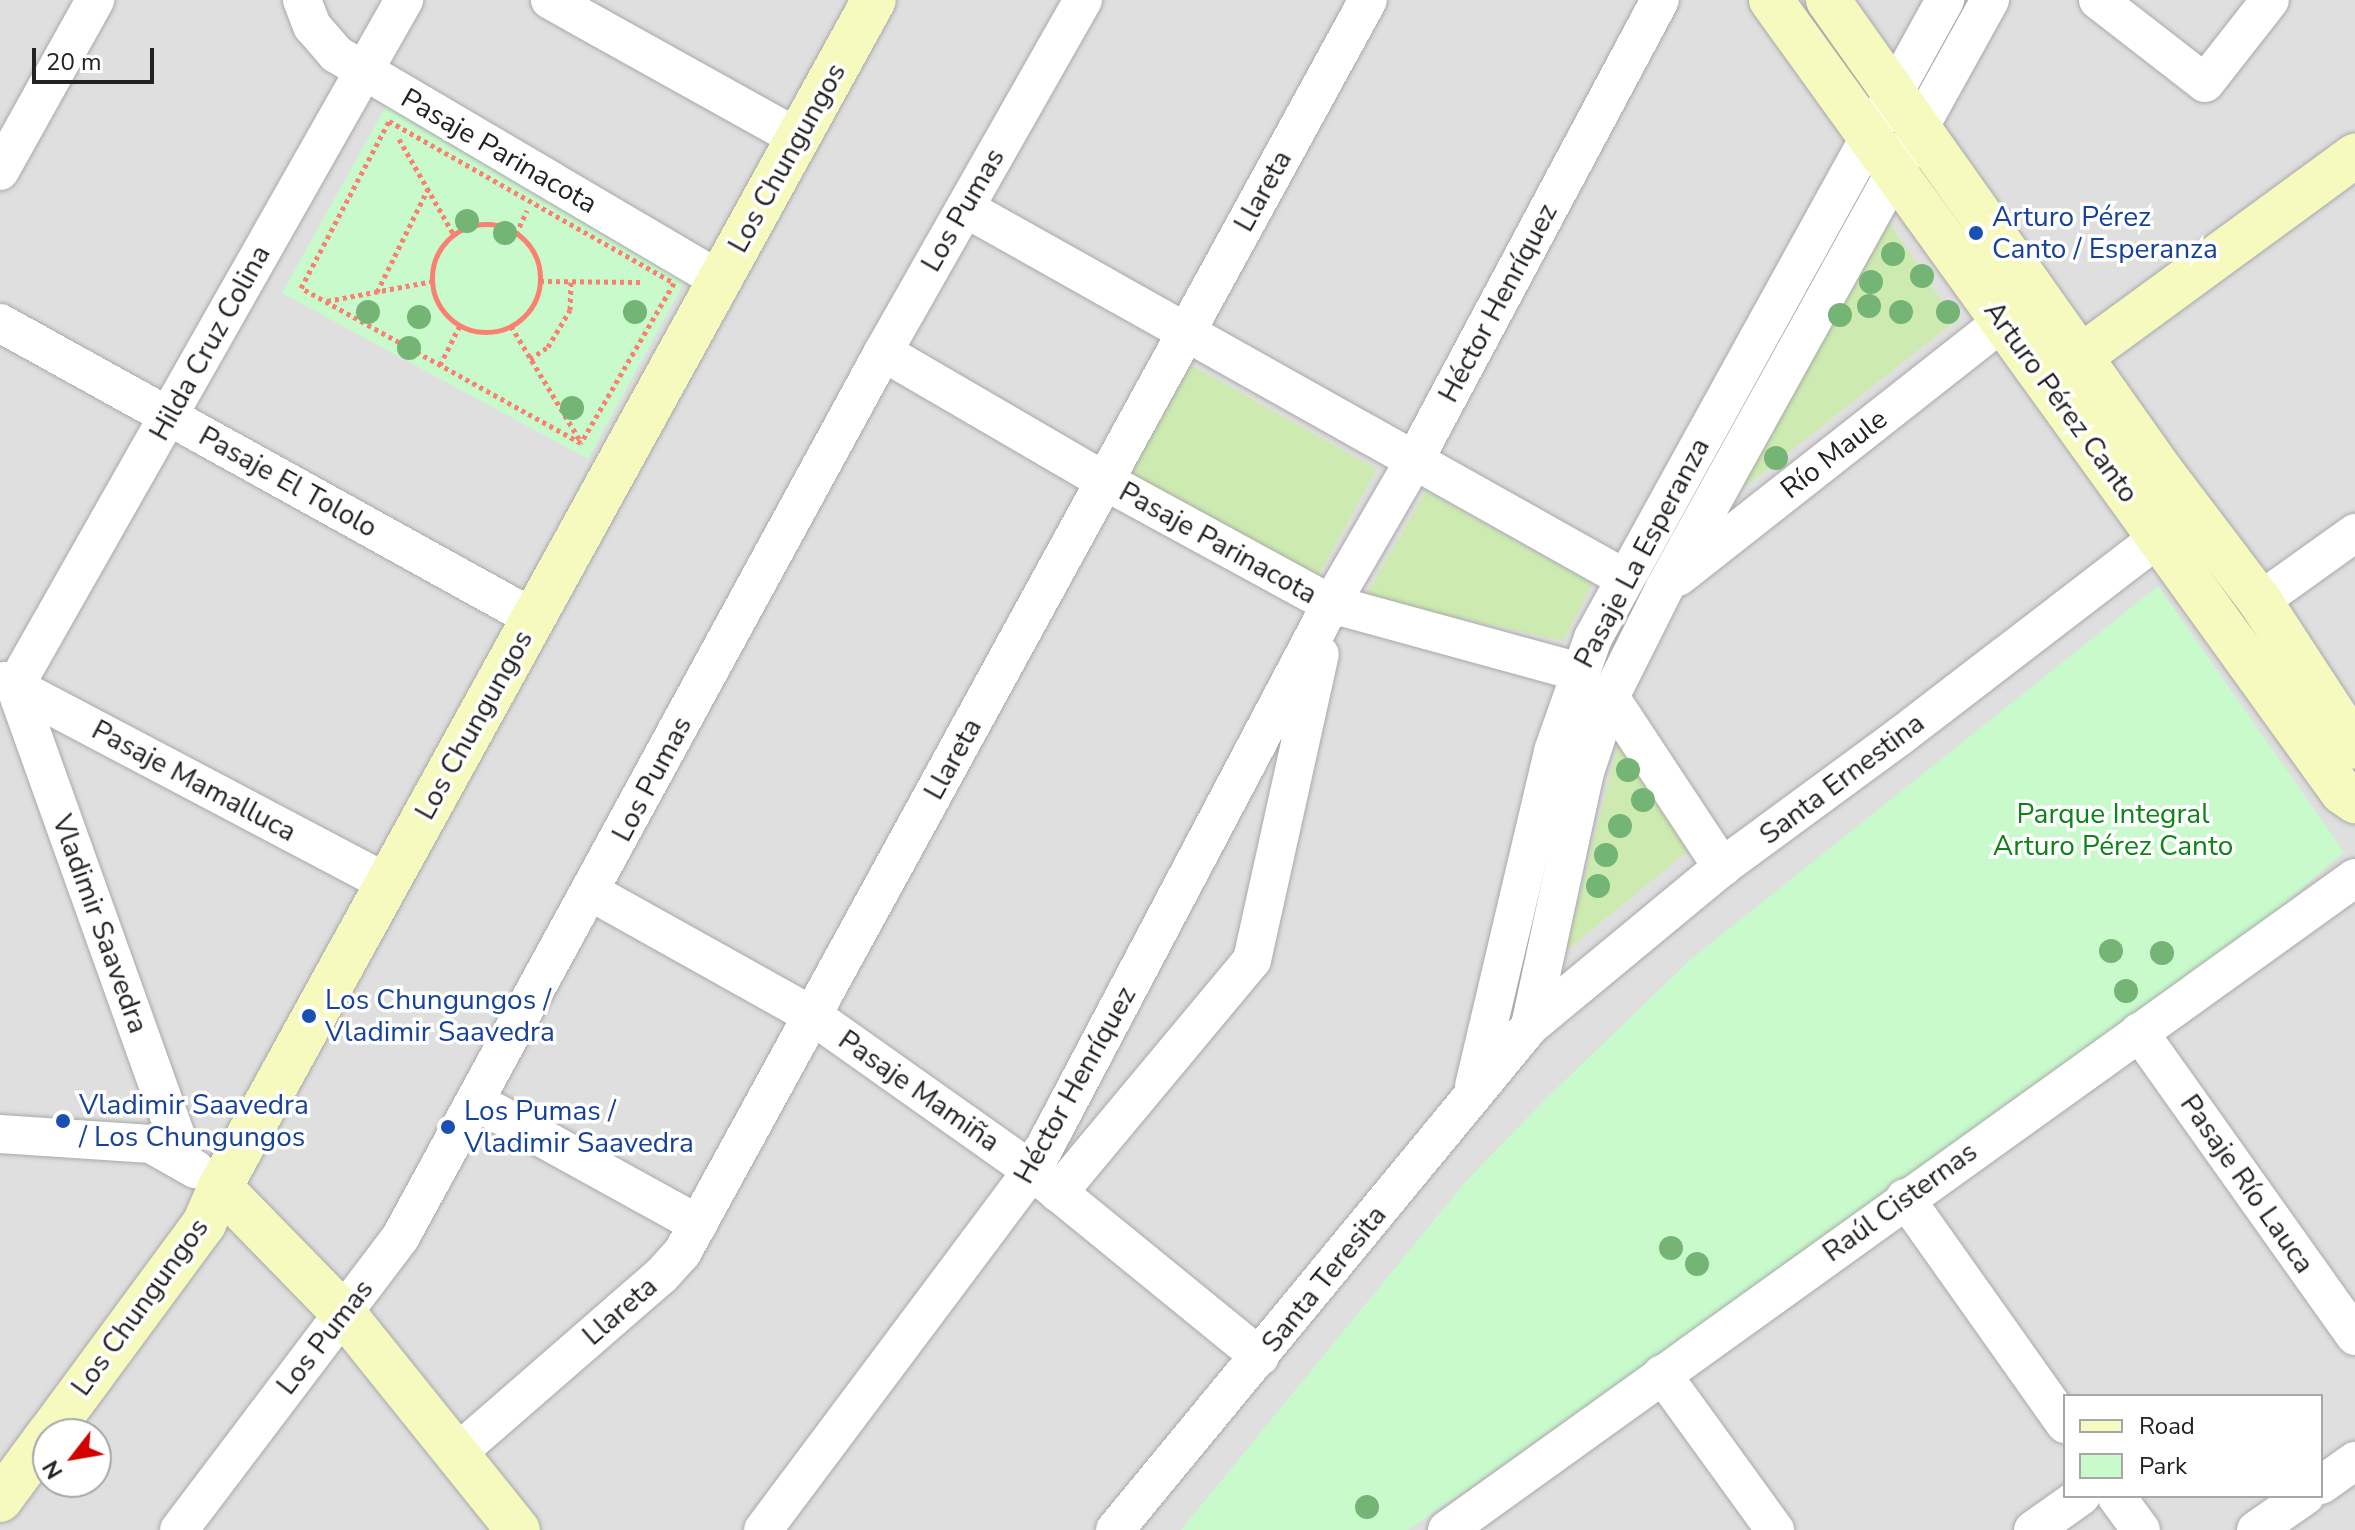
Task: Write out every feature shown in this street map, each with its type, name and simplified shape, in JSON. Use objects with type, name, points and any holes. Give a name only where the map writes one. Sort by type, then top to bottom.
[{"type":"street","points":[[0,171],[95,0]]},
{"type":"street","name":"Pasaje Parinacota","points":[[302,0],[322,42],[364,71],[719,280]]},
{"type":"street","name":"Hilda Cruz Colina","points":[[8,683],[169,416],[404,0]]},
{"type":"street","points":[[550,0],[798,138]]},
{"type":"street","name":"Los Chungungos","points":[[61,1418],[204,1224],[220,1187],[874,0]]},
{"type":"street","name":"Los Pumas","points":[[179,1530],[345,1315],[400,1238],[883,352],[1083,0]]},
{"type":"street","name":"Llareta","points":[[456,1454],[661,1276],[682,1253],[1368,0]]},
{"type":"street","name":"Héctor Henríquez","points":[[1045,1182],[1331,604],[1415,459],[1660,0]]},
{"type":"street","name":"Arturo Pérez Canto","points":[[1771,0],[1897,170],[2342,792],[2355,801]]},
{"type":"street","name":"Arturo Pérez Canto","points":[[1828,0],[2080,357],[2260,601],[2355,747]]},
{"type":"street","name":"Pasaje La Esperanza","points":[[1471,1097],[1553,751],[1579,672],[1624,578],[1945,0]]},
{"type":"street","name":"Pasaje La Esperanza","points":[[1530,1026],[1585,772],[1610,697],[1665,587],[1990,0]]},
{"type":"street","points":[[2098,0],[2205,83],[2270,0]]},
{"type":"street","points":[[2080,357],[2355,156]]},
{"type":"street","points":[[965,208],[1624,578]]},
{"type":"street","name":"Río Maule","points":[[1665,587],[2003,321]]},
{"type":"street","name":"Pasaje El Tololo","points":[[0,323],[533,618]]},
{"type":"street","name":"Pasaje Parinacota","points":[[883,352],[1105,481],[1331,604],[1579,672]]},
{"type":"street","points":[[2260,601],[2355,533]]},
{"type":"street","name":"Santa Ernestina","points":[[1530,1026],[1722,867],[1899,737],[2158,538]]},
{"type":"street","name":"Héctor Henríquez","points":[[763,1530],[1045,1182],[1252,960],[1331,604]]},
{"type":"street","name":"Pasaje Mamalluca","points":[[8,683],[387,883]]},
{"type":"street","name":"Vladimir Saavedra","points":[[8,683],[185,1161]]},
{"type":"street","points":[[1610,697],[1722,867]]},
{"type":"street","name":"Raúl Cisternas","points":[[1447,1530],[1905,1198],[2355,878]]},
{"type":"street","name":"Pasaje Mamiña","points":[[591,892],[813,1016],[1045,1182],[1260,1357]]},
{"type":"street","name":"Santa Teresita","points":[[1115,1530],[1530,1026]]},
{"type":"street","name":"Pasaje Río Lauca","points":[[2139,1032],[2350,1320]]},
{"type":"street","points":[[475,1101],[698,1224]]},
{"type":"street","points":[[0,1134],[151,1144],[185,1161],[220,1187],[345,1315],[518,1530]]},
{"type":"street","points":[[1905,1198],[2063,1421]]},
{"type":"street","points":[[1662,1374],[1775,1530]]},
{"type":"street","name":"Los Chungungos","points":[[0,1500],[32,1457]]},
{"type":"street","points":[[2323,1484],[2355,1461]]},
{"type":"street","points":[[2033,1530],[2078,1498]]},
{"type":"street","points":[[2117,1498],[2141,1530]]},
{"type":"street","points":[[2256,1530],[2302,1498]]},
{"type":"path","points":[[389,121],[454,235]]},
{"type":"path","points":[[389,121],[674,283]]},
{"type":"path","points":[[389,121],[301,288],[581,443]]},
{"type":"path","points":[[377,292],[428,189]]},
{"type":"path","points":[[516,234],[531,202]]},
{"type":"path","points":[[487,224],[516,234],[532,250],[540,281],[535,302],[525,316],[511,326],[494,332],[460,325],[436,299],[434,264],[441,248],[454,235],[470,226],[487,224]]},
{"type":"path","points":[[325,301],[433,281]]},
{"type":"path","points":[[540,281],[645,282]]},
{"type":"path","points":[[530,359],[548,347],[570,310],[571,281]]},
{"type":"path","points":[[659,283],[674,283]]},
{"type":"path","points":[[581,443],[674,283]]},
{"type":"path","points":[[440,365],[460,325]]},
{"type":"path","points":[[511,326],[581,443]]},
{"type":"shaded area","points":[[0,0],[2355,0],[2355,1530],[0,1530]]},
{"type":"green space","points":[[386,106],[686,279],[588,459],[282,293]]},
{"type":"green space","points":[[1882,212],[1955,321],[1727,501]]},
{"type":"green space","points":[[1191,365],[1377,469],[1317,578],[1131,473]]},
{"type":"green space","points":[[1426,491],[1592,584],[1563,641],[1365,597]]},
{"type":"green space","name":"Parque Integral Arturo Pérez Canto","points":[[2158,586],[2344,852],[2277,910],[1983,1130],[1408,1530],[1181,1530],[1467,1180],[1549,1096],[1691,959]]},
{"type":"green space","points":[[1618,744],[1695,845],[1566,951]]},
{"type":"place","name":"Arturo Pérez Canto / Esperanza","points":[[1976,233]]},
{"type":"place","name":"Los Chungungos / Vladimir Saavedra","points":[[309,1016]]},
{"type":"place","name":"Vladimir Saavedra / Los Chungungos","points":[[63,1121]]},
{"type":"place","name":"Los Pumas / Vladimir Saavedra","points":[[448,1127]]}]
